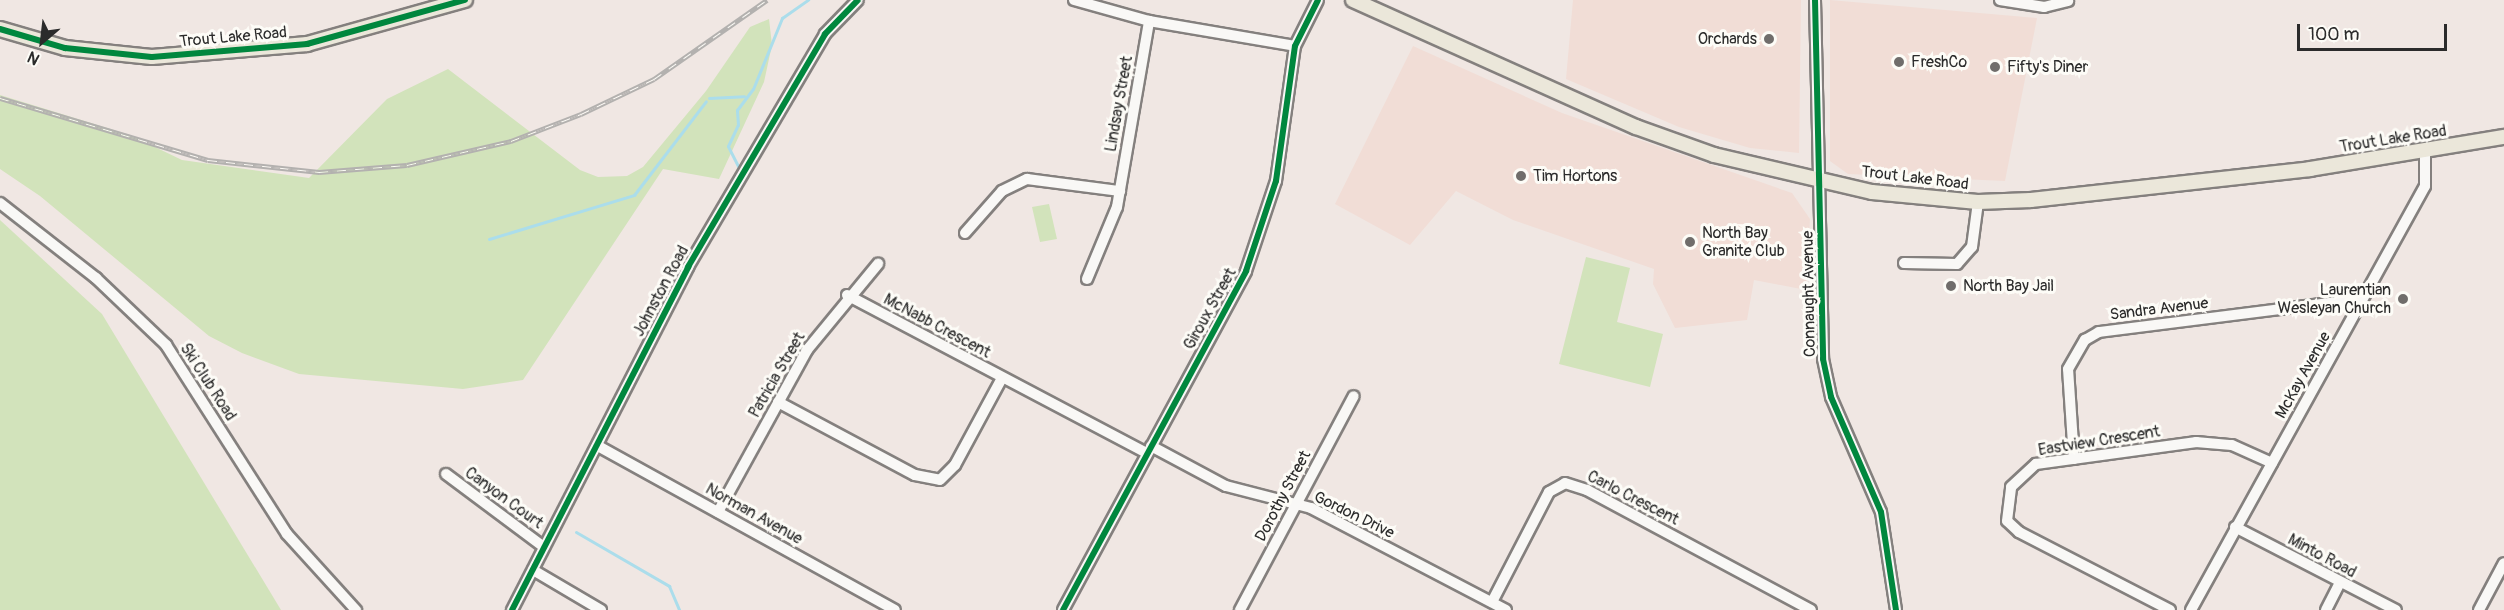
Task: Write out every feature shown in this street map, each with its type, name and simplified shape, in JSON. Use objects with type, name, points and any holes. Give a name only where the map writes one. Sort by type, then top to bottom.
[{"type":"main road","name":"Trout Lake Road","points":[[0,29],[65,48],[152,57],[307,44],[465,0]]},
{"type":"main road","name":"Trout Lake Road","points":[[1353,0],[1635,127],[1714,155],[1818,180],[1978,202],[2178,185],[2425,151],[2504,137]]},
{"type":"street","name":"Johnston Road","points":[[512,610],[694,257],[825,34],[858,0]]},
{"type":"street","points":[[1074,0],[1149,21],[1295,46]]},
{"type":"street","name":"Giroux Street","points":[[1064,610],[1246,271],[1262,230],[1276,181],[1295,46],[1318,0]]},
{"type":"street","name":"Connaught Avenue","points":[[1815,0],[1823,359],[1831,397],[1881,512],[1896,610]]},
{"type":"street","points":[[2000,0],[2035,6],[2068,1]]},
{"type":"street","name":"Lindsay Street","points":[[1087,279],[1120,191],[1149,21]]},
{"type":"street","name":"McKay Avenue","points":[[2191,610],[2425,186],[2425,151]]},
{"type":"street","points":[[966,233],[1002,191],[1027,179],[1120,191]]},
{"type":"street","points":[[1904,263],[1957,264],[1972,247],[1978,202]]},
{"type":"street","name":"Ski Club Road","points":[[0,203],[96,278],[166,345],[287,534],[356,610]]},
{"type":"street","name":"Patricia Street","points":[[718,512],[778,402],[847,295],[878,264]]},
{"type":"street","name":"McNabb Crescent","points":[[778,402],[915,475],[940,480],[955,465],[1002,378],[847,295]]},
{"type":"street","name":"Sandra Avenue","points":[[2074,459],[2068,369],[2085,340],[2098,332],[2362,299]]},
{"type":"street","name":"Gordon Drive","points":[[1002,378],[1227,486],[1296,504],[1506,610]]},
{"type":"street","name":"Dorothy Street","points":[[1240,610],[1354,396]]},
{"type":"street","name":"Eastview Crescent","points":[[2170,610],[2007,521],[2005,504],[2021,474],[2036,464],[2196,442],[2232,445],[2272,462]]},
{"type":"street","name":"Norman Avenue","points":[[598,446],[895,610]]},
{"type":"street","name":"Canyon Court","points":[[446,474],[544,547]]},
{"type":"street","name":"Carlo Crescent","points":[[1492,602],[1549,492],[1565,483],[1587,490],[1811,610]]},
{"type":"street","name":"Minto Road","points":[[2235,527],[2396,610]]},
{"type":"street","points":[[2479,610],[2504,563]]},
{"type":"street","points":[[533,570],[600,610]]},
{"type":"street","points":[[2326,610],[2340,583]]},
{"type":"shaded area","points":[[1573,0],[1801,0],[1799,153],[1750,148],[1679,127],[1566,79]]},
{"type":"shaded area","points":[[1830,0],[2037,18],[2005,181],[1848,174],[1830,161]]},
{"type":"shaded area","points":[[1413,46],[1562,113],[1792,193],[1810,219],[1806,290],[1754,280],[1747,320],[1675,328],[1653,284],[1654,269],[1513,220],[1456,191],[1410,245],[1335,204]]},
{"type":"green space","points":[[769,19],[772,45],[764,82],[719,179],[663,169],[523,380],[463,389],[299,374],[242,353],[209,336],[40,196],[0,169],[0,95],[130,135],[182,160],[309,178],[387,99],[448,69],[580,170],[598,177],[627,176],[643,167],[706,91],[750,27]]},
{"type":"green space","points":[[1049,204],[1057,239],[1040,242],[1032,207]]},
{"type":"green space","points":[[0,220],[102,314],[281,610],[0,610]]},
{"type":"green space","points":[[1586,257],[1630,268],[1617,322],[1663,334],[1650,387],[1559,364]]},
{"type":"waterway","points":[[738,166],[728,146],[738,125],[737,110],[753,89],[782,18],[808,0]]},
{"type":"waterway","points":[[709,98],[744,96]]},
{"type":"waterway","points":[[489,239],[634,195],[706,101]]},
{"type":"waterway","points":[[576,532],[669,586],[679,610]]},
{"type":"railway","points":[[0,98],[208,160],[319,172],[407,165],[511,141],[581,114],[654,79],[767,0]]},
{"type":"cycle path","points":[[0,29],[65,48],[152,57],[307,44],[465,0]]},
{"type":"cycle path","points":[[512,610],[688,267],[825,34],[858,0]]},
{"type":"cycle path","points":[[1063,610],[1246,271],[1276,181],[1295,46],[1318,0]]},
{"type":"cycle path","points":[[1815,0],[1823,359],[1831,397],[1881,512],[1896,610]]},
{"type":"place","name":"Orchards","points":[[1769,39]]},
{"type":"place","name":"FreshCo","points":[[1899,62]]},
{"type":"place","name":"Fifty's Diner","points":[[1995,67]]},
{"type":"place","name":"Tim Hortons","points":[[1521,176]]},
{"type":"place","name":"North Bay Granite Club","points":[[1690,242]]},
{"type":"place","name":"North Bay Jail","points":[[1951,286]]},
{"type":"place","name":"Laurentian Wesleyan Church","points":[[2403,299]]}]
